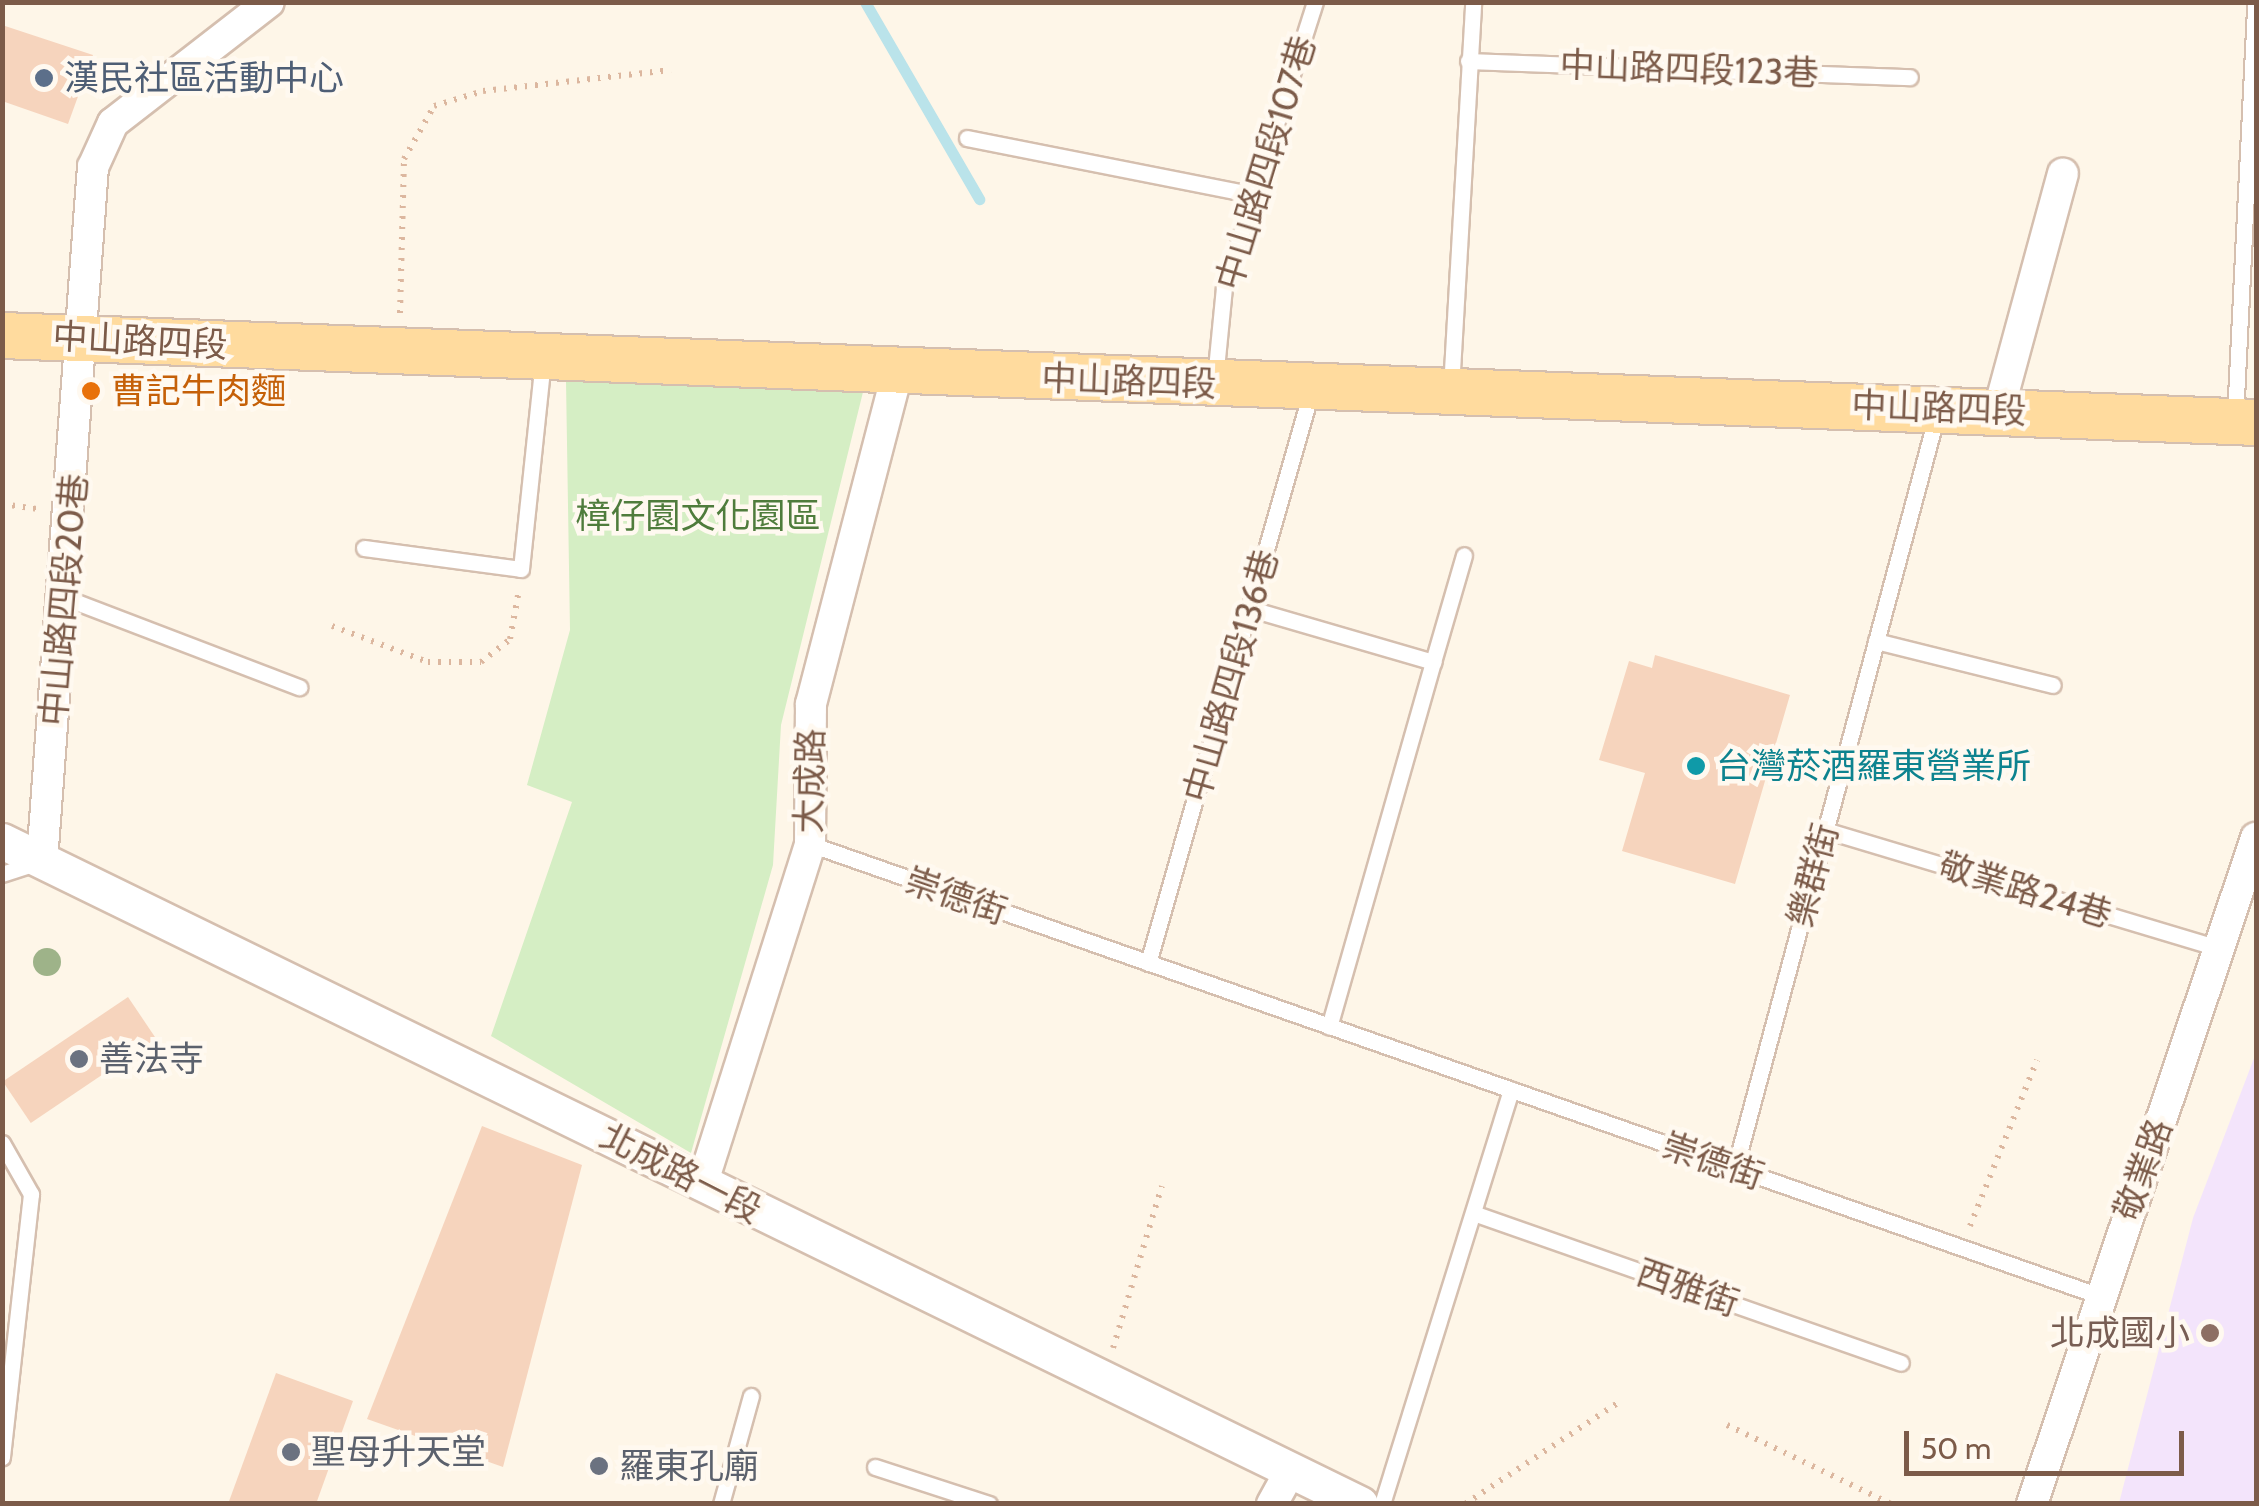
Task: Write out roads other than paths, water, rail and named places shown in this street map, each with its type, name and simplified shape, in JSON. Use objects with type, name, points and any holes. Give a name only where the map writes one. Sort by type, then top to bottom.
[{"type":"main road","name":"中山路四段","points":[[2,335],[544,361],[1998,410],[2249,427]]},
{"type":"street","name":"中山路四段20巷","points":[[42,861],[84,338],[92,167],[113,123],[269,2]]},
{"type":"street","points":[[1998,410],[2063,174]]},
{"type":"street","name":"大成路","points":[[702,1184],[810,844],[811,704],[897,373]]},
{"type":"street","name":"敬業路","points":[[2032,1504],[2097,1295],[2225,950],[2256,838]]},
{"type":"street","name":"北成路一段","points":[[2,841],[1103,1382],[1281,1488],[1360,1504]]},
{"type":"lane","name":"中山路四段107巷","points":[[1215,384],[1224,287],[1316,2]]},
{"type":"lane","points":[[1451,389],[1473,2]]},
{"type":"lane","points":[[2249,427],[2255,2]]},
{"type":"lane","name":"中山路四段123巷","points":[[1468,61],[1910,76]]},
{"type":"lane","points":[[967,138],[1254,195]]},
{"type":"lane","points":[[364,548],[521,569],[544,361]]},
{"type":"lane","name":"中山路四段136巷","points":[[1148,963],[1312,388]]},
{"type":"lane","name":"樂群街","points":[[1735,1168],[1939,408]]},
{"type":"lane","points":[[1329,1026],[1464,555]]},
{"type":"lane","points":[[64,597],[299,688]]},
{"type":"lane","points":[[1251,610],[1433,662]]},
{"type":"lane","points":[[1876,641],[2052,685]]},
{"type":"lane","name":"敬業路24巷","points":[[1825,830],[2225,950]]},
{"type":"lane","name":"崇德街","points":[[810,844],[2097,1295]]},
{"type":"lane","points":[[2,874],[42,861]]},
{"type":"lane","points":[[1382,1504],[1476,1214],[1510,1090]]},
{"type":"lane","points":[[2,1144],[31,1194],[2,1457]]},
{"type":"lane","name":"西雅街","points":[[1476,1214],[1901,1363]]},
{"type":"lane","points":[[720,1504],[750,1396]]},
{"type":"lane","points":[[876,1466],[989,1504]]},
{"type":"waterway","points":[[865,2],[979,199]]},
{"type":"place","name":"漢民社區活動中心","points":[[44,78]]},
{"type":"place","name":"曹記牛肉麵","points":[[91,391]]},
{"type":"place","name":"台灣菸酒羅東營業所","points":[[1696,766]]},
{"type":"place","name":"善法寺","points":[[79,1059]]},
{"type":"place","name":"北成國小","points":[[2210,1333]]},
{"type":"place","name":"聖母升天堂","points":[[291,1452]]},
{"type":"place","name":"羅東孔廟","points":[[599,1466]]},
{"type":"park label","name":"樟仔園文化園區","points":[[698,516]]}]
